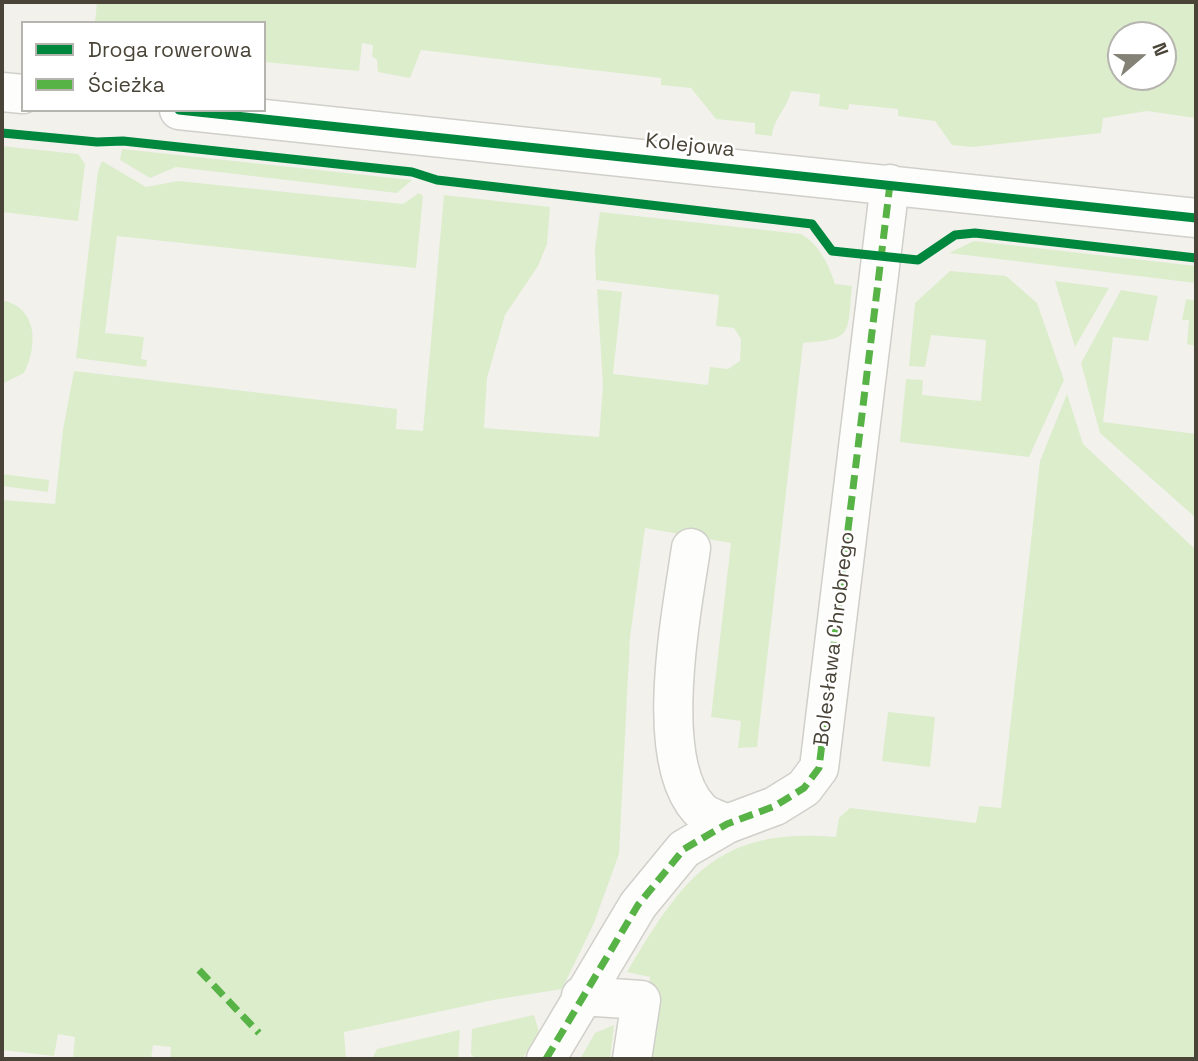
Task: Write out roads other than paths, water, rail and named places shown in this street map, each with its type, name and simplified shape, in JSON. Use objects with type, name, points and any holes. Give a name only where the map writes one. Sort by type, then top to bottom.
[{"type":"street","points":[[2,92],[21,94]]},
{"type":"street","name":"Kolejowa","points":[[198,112],[1196,218]]},
{"type":"street","name":"Bolesława Chrobrego","points":[[546,1059],[581,996],[638,905],[684,849],[727,824],[785,800],[804,788],[819,768],[890,184]]},
{"type":"street","points":[[691,548],[672,688],[678,758],[683,778],[699,810],[727,824]]},
{"type":"street","points":[[581,996],[641,1000],[632,1059]]}]
